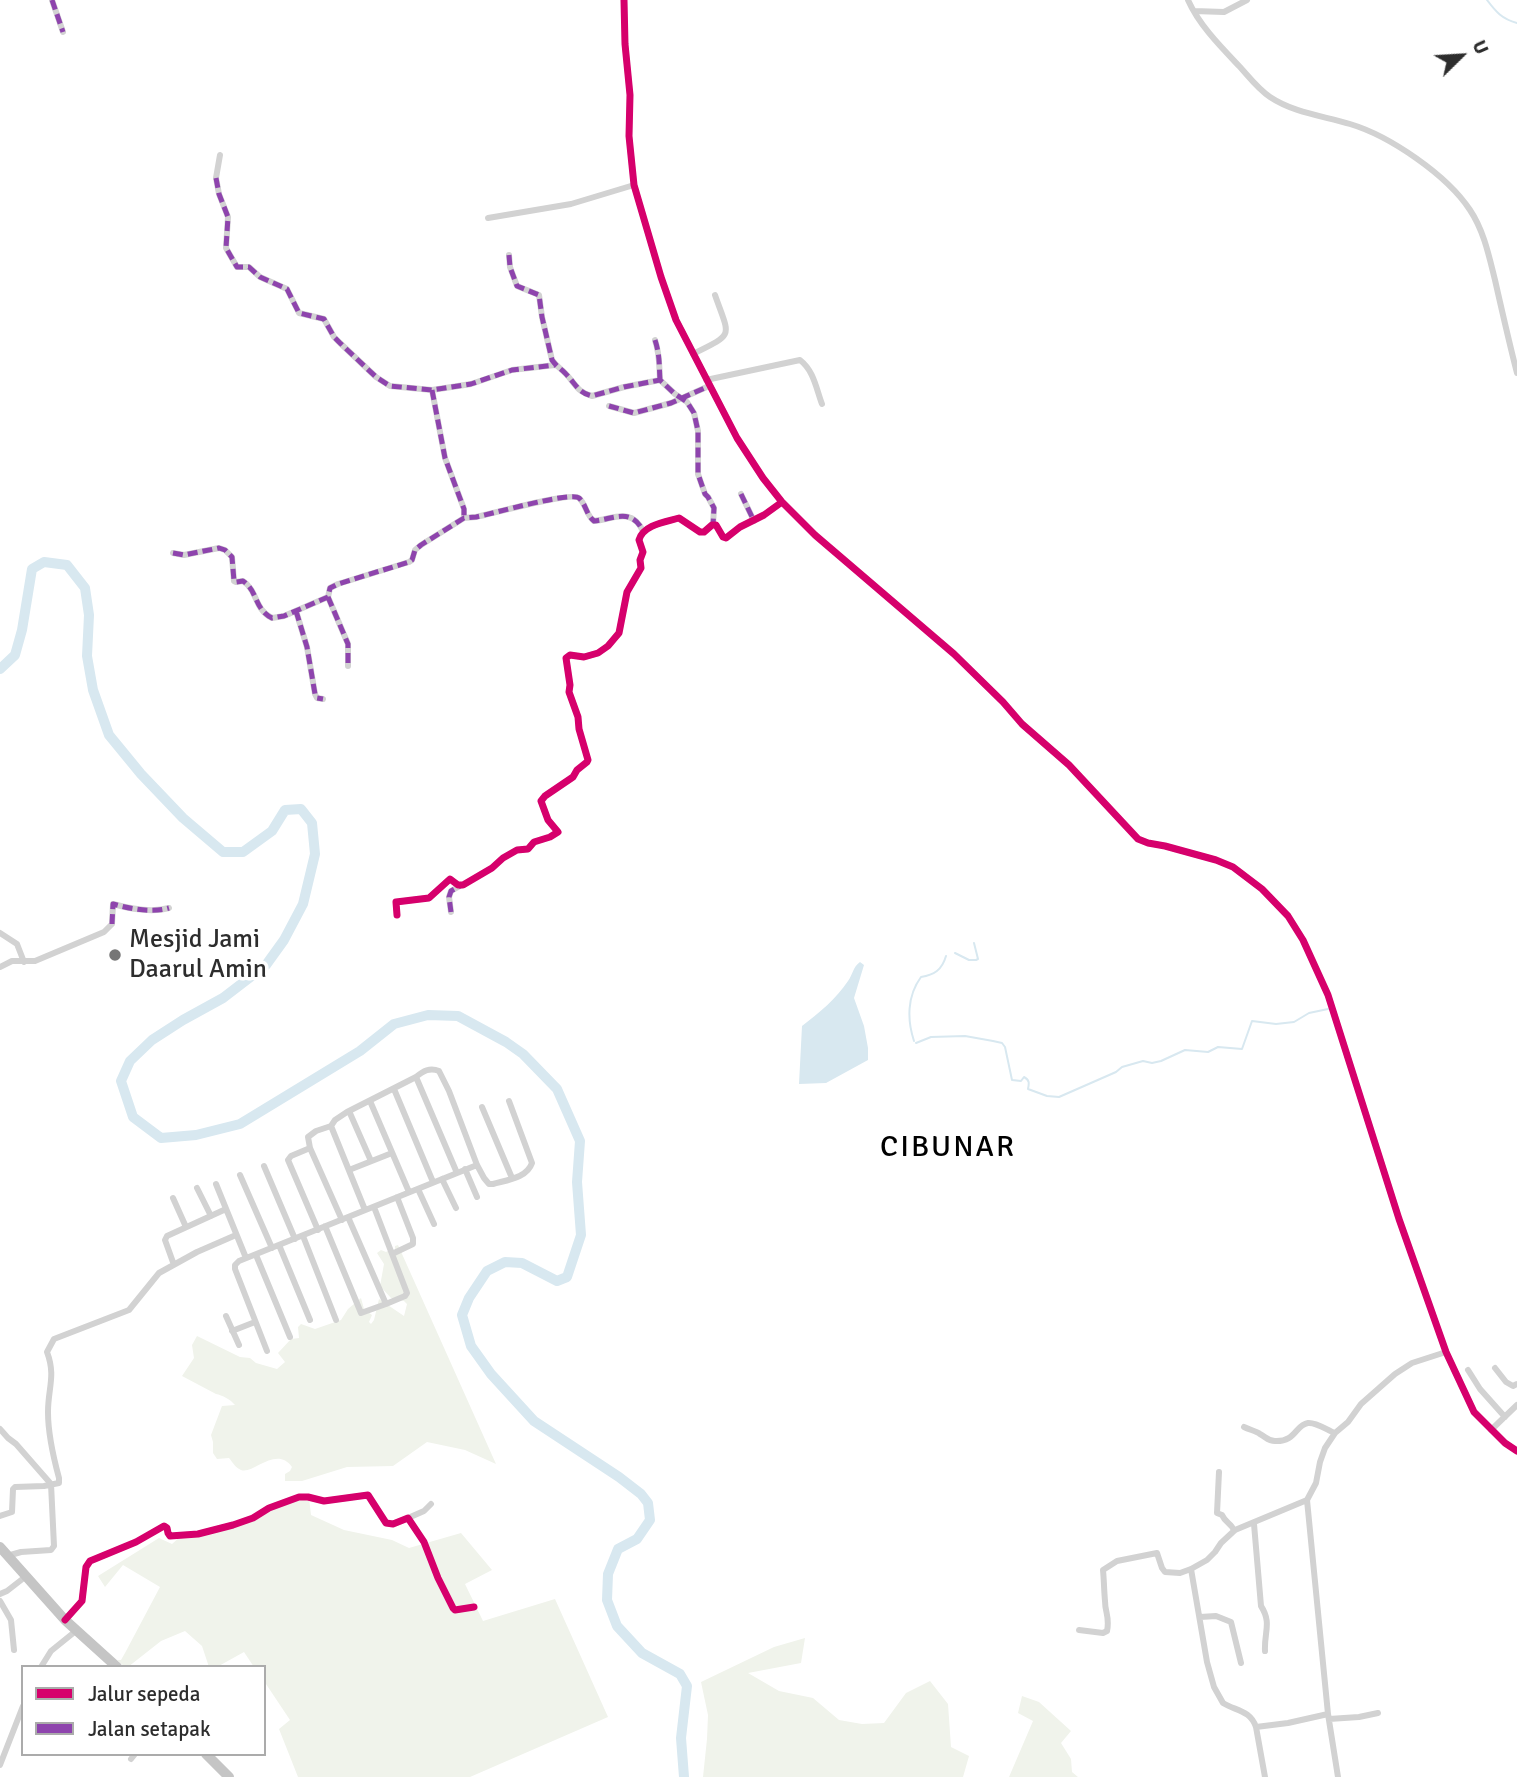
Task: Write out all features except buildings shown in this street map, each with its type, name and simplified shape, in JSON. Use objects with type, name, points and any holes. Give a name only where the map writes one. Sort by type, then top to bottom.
[{"type":"main road","points":[[0,1547],[65,1620],[115,1665]]},
{"type":"main road","points":[[208,1756],[229,1777]]},
{"type":"street","points":[[52,0],[63,32]]},
{"type":"street","points":[[624,0],[630,95],[629,136],[634,186],[676,320],[737,438],[782,502],[815,535],[954,654],[1022,724],[1069,765],[1138,839],[1233,867],[1262,888],[1288,916],[1316,967],[1334,1013],[1395,1207],[1446,1352],[1475,1412],[1491,1430],[1517,1451]]},
{"type":"street","points":[[1188,0],[1221,47],[1269,96],[1299,110],[1351,124],[1376,135],[1412,156],[1458,193],[1481,232],[1517,373]]},
{"type":"street","points":[[1194,11],[1224,12],[1247,0]]},
{"type":"street","points":[[220,155],[216,178],[228,217],[226,248],[237,267],[249,267],[260,277],[288,289],[299,313],[324,319],[334,337],[386,384],[432,390],[471,384],[512,370],[555,365]]},
{"type":"street","points":[[488,218],[571,204],[634,186]]},
{"type":"street","points":[[509,255],[517,286],[538,294],[555,365],[577,389],[590,396],[660,380]]},
{"type":"street","points":[[693,354],[720,341],[727,332],[715,295]]},
{"type":"street","points":[[642,531],[677,518],[700,532],[713,525],[714,508],[698,474],[697,422],[683,398],[660,380],[660,354],[655,340]]},
{"type":"street","points":[[609,406],[634,414],[683,398],[708,383],[800,360],[813,375],[822,404]]},
{"type":"street","points":[[432,390],[445,458],[462,503],[464,518]]},
{"type":"street","points":[[741,494],[754,521]]},
{"type":"street","points":[[348,666],[348,644],[328,597],[330,588],[403,565],[412,560],[415,550],[421,545],[464,518],[549,499],[575,496],[594,521],[610,517],[629,517],[634,519],[642,531],[639,540],[643,552],[640,559],[641,568],[628,588],[619,633],[598,653],[570,655],[566,658],[569,692],[588,760],[573,777],[541,801],[548,820],[558,832],[534,842],[528,849],[503,858],[492,868],[451,891],[451,912]]},
{"type":"street","points":[[713,525],[716,525],[726,538],[782,502]]},
{"type":"street","points":[[173,553],[184,555],[219,548],[225,550],[232,557],[234,581],[248,584],[261,610],[272,618],[284,616],[328,597]]},
{"type":"street","points":[[296,611],[307,647],[316,696],[323,699]]},
{"type":"street","points":[[397,915],[396,902],[429,898],[450,879],[460,886]]},
{"type":"street","points":[[0,967],[12,961],[35,961],[104,932],[112,924],[113,904],[132,909],[169,908]]},
{"type":"street","points":[[0,933],[17,944],[24,962]]},
{"type":"street","points":[[386,1304],[310,1148],[308,1137],[331,1125],[349,1111],[433,1069],[439,1071],[477,1165],[489,1184],[493,1184],[524,1175],[530,1170],[531,1163],[509,1101]]},
{"type":"street","points":[[416,1077],[457,1173]]},
{"type":"street","points":[[394,1089],[433,1182]]},
{"type":"street","points":[[370,1101],[409,1192]]},
{"type":"street","points":[[482,1107],[512,1178]]},
{"type":"street","points":[[349,1111],[371,1161]]},
{"type":"street","points":[[331,1125],[365,1210]]},
{"type":"street","points":[[310,1148],[288,1160],[361,1313],[407,1293],[374,1206]]},
{"type":"street","points":[[349,1170],[392,1153]]},
{"type":"street","points":[[267,1351],[235,1269],[239,1261],[477,1165]]},
{"type":"street","points":[[264,1166],[295,1239]]},
{"type":"street","points":[[465,1169],[477,1197]]},
{"type":"street","points":[[240,1174],[272,1248]]},
{"type":"street","points":[[442,1179],[456,1208]]},
{"type":"street","points":[[216,1184],[246,1258]]},
{"type":"street","points":[[197,1188],[211,1216]]},
{"type":"street","points":[[418,1188],[434,1224]]},
{"type":"street","points":[[392,1254],[413,1244],[397,1197]]},
{"type":"street","points":[[173,1198],[186,1227]]},
{"type":"street","points":[[174,1265],[165,1240],[167,1236],[226,1209]]},
{"type":"street","points":[[0,1516],[12,1512],[15,1487],[59,1483],[48,1416],[52,1372],[47,1352],[54,1339],[129,1310],[159,1273],[236,1235]]},
{"type":"street","points":[[303,1236],[336,1320]]},
{"type":"street","points":[[279,1245],[310,1320]]},
{"type":"street","points":[[256,1255],[290,1337]]},
{"type":"street","points":[[226,1316],[239,1345]]},
{"type":"street","points":[[232,1331],[255,1322]]},
{"type":"street","points":[[1338,1777],[1328,1717],[1307,1500],[1316,1483],[1322,1455],[1335,1433],[1348,1422],[1361,1404],[1402,1369],[1446,1352]]},
{"type":"street","points":[[1495,1368],[1506,1382],[1513,1386],[1517,1384]]},
{"type":"street","points":[[1468,1370],[1480,1389],[1517,1419]]},
{"type":"street","points":[[1491,1430],[1517,1405]]},
{"type":"street","points":[[1244,1427],[1274,1441],[1293,1437],[1299,1428],[1307,1423],[1335,1433]]},
{"type":"street","points":[[0,1429],[51,1484],[54,1546],[51,1550],[19,1552],[7,1556]]},
{"type":"street","points":[[1219,1472],[1217,1513],[1234,1531]]},
{"type":"street","points":[[65,1620],[82,1601],[87,1564],[164,1526],[170,1536],[198,1534],[253,1518],[268,1508],[303,1496],[324,1501],[370,1496],[386,1523],[393,1524],[424,1511],[431,1504]]},
{"type":"street","points":[[1079,1630],[1103,1633],[1107,1631],[1109,1616],[1104,1600],[1103,1570],[1115,1562],[1157,1553],[1165,1572],[1180,1573],[1207,1560],[1234,1531],[1307,1500]]},
{"type":"street","points":[[408,1518],[424,1542],[453,1608],[474,1607]]},
{"type":"street","points":[[1254,1524],[1261,1606],[1267,1617],[1265,1651]]},
{"type":"street","points":[[1191,1569],[1207,1662],[1219,1697],[1223,1703],[1244,1711],[1252,1718],[1265,1777]]},
{"type":"street","points":[[0,1594],[25,1577]]},
{"type":"street","points":[[0,1601],[11,1620],[14,1650]]},
{"type":"street","points":[[1200,1617],[1216,1616],[1231,1622],[1241,1663]]},
{"type":"street","points":[[42,1665],[51,1650],[77,1630]]},
{"type":"street","points":[[0,1765],[21,1711]]},
{"type":"street","points":[[1256,1727],[1378,1713]]},
{"type":"shaded area","points":[[860,962],[864,965],[854,998],[864,1026],[868,1060],[826,1083],[799,1084],[802,1026],[838,994]]},
{"type":"shaded area","points":[[398,1245],[496,1464],[465,1450],[427,1442],[393,1466],[347,1467],[302,1481],[285,1481],[285,1474],[292,1467],[286,1461],[272,1460],[241,1470],[229,1458],[217,1459],[213,1453],[211,1435],[222,1406],[235,1405],[182,1376],[194,1358],[192,1345],[197,1336],[240,1357],[250,1358],[256,1363],[277,1369],[285,1362],[278,1353],[291,1339],[299,1338],[298,1327],[301,1324],[315,1329],[341,1320],[348,1309],[361,1298],[364,1309],[372,1315],[369,1322],[371,1324],[379,1299],[404,1316],[407,1304],[391,1298],[380,1286],[384,1264],[377,1253],[381,1250],[395,1250]]},
{"type":"shaded area","points":[[299,1498],[309,1498],[311,1515],[344,1530],[392,1540],[409,1548],[461,1533],[492,1570],[465,1584],[483,1621],[555,1599],[608,1717],[470,1777],[298,1777],[279,1729],[290,1720],[266,1684],[266,1665],[253,1665],[244,1652],[221,1665],[208,1665],[202,1646],[185,1631],[161,1641],[131,1665],[123,1665],[117,1660],[121,1660],[160,1587],[123,1565],[105,1587],[98,1576],[159,1538],[172,1544],[182,1535],[227,1526]]},
{"type":"shaded area","points":[[805,1638],[801,1663],[748,1673],[779,1691],[813,1698],[839,1720],[862,1724],[884,1723],[906,1693],[930,1681],[948,1704],[951,1747],[969,1756],[963,1777],[703,1777],[708,1715],[701,1682],[774,1647]]},
{"type":"shaded area","points":[[1022,1696],[1039,1702],[1071,1731],[1061,1743],[1071,1759],[1072,1772],[1078,1777],[1009,1777],[1033,1721],[1018,1713]]},
{"type":"waterway","points":[[1487,0],[1500,14],[1517,23]]},
{"type":"waterway","points":[[0,669],[15,655],[32,569],[44,562],[67,565],[85,588],[89,615],[87,656],[93,690],[109,735],[141,774],[183,818],[223,852],[243,852],[272,831],[285,810],[301,809],[312,823],[315,854],[303,904],[284,940],[266,965],[223,998],[152,1040],[130,1061],[121,1081],[133,1117],[161,1138],[196,1135],[240,1124],[360,1051],[394,1024],[428,1015],[458,1016],[506,1042],[523,1054],[557,1089],[580,1141],[577,1182],[581,1235],[567,1277],[557,1281],[522,1263],[505,1262],[487,1271],[469,1298],[462,1315],[471,1346],[491,1374],[534,1421],[619,1477],[648,1503],[650,1520],[637,1539],[618,1549],[608,1574],[607,1600],[617,1626],[642,1653],[680,1674],[687,1686],[681,1738],[684,1777]]},
{"type":"waterway","points":[[955,953],[969,960],[978,959],[974,943]]},
{"type":"waterway","points":[[914,1041],[909,1017],[916,984],[921,977],[937,971],[946,956]]},
{"type":"waterway","points":[[916,1043],[931,1037],[965,1036],[1002,1043],[1012,1080],[1021,1081],[1024,1077],[1028,1081],[1028,1089],[1059,1097],[1122,1067],[1143,1061],[1161,1061],[1185,1050],[1208,1052],[1218,1047],[1242,1049],[1252,1021],[1276,1024],[1294,1022],[1309,1013],[1328,1009]]},
{"type":"marked path","points":[[52,0],[63,32]]},
{"type":"marked path","points":[[216,178],[228,217],[226,248],[237,267],[249,267],[260,277],[287,289],[299,313],[324,319],[334,337],[376,377],[390,386],[432,390],[471,384],[512,370],[555,365]]},
{"type":"marked path","points":[[509,255],[517,286],[539,295],[552,360],[580,390],[592,396],[660,380],[687,402],[694,413],[698,431],[698,474],[705,494],[714,508],[713,525]]},
{"type":"marked path","points":[[655,340],[659,355],[660,380]]},
{"type":"marked path","points":[[609,406],[634,413],[671,403],[709,386]]},
{"type":"marked path","points":[[432,390],[445,458],[464,509],[464,518]]},
{"type":"marked path","points":[[741,494],[754,521]]},
{"type":"marked path","points":[[173,553],[184,555],[219,548],[225,550],[232,557],[234,581],[243,581],[248,585],[262,610],[272,618],[284,616],[328,597],[330,588],[338,584],[409,562],[421,545],[464,518],[573,497],[581,500],[594,521],[627,517],[633,519],[643,531]]},
{"type":"marked path","points":[[328,597],[348,644],[348,666]]},
{"type":"marked path","points":[[296,611],[307,647],[315,694],[317,698],[323,699]]},
{"type":"marked path","points":[[451,912],[451,891],[460,886]]},
{"type":"marked path","points":[[112,924],[113,904],[141,910],[169,908]]},
{"type":"cycle path","points":[[624,0],[630,95],[629,136],[634,185],[676,320],[737,438],[782,502],[815,535],[954,654],[1022,724],[1069,765],[1138,839],[1233,867],[1262,889],[1288,916],[1303,940],[1328,995],[1399,1219],[1446,1352],[1474,1412],[1505,1443],[1517,1451]]},
{"type":"cycle path","points":[[397,915],[396,902],[429,898],[450,879],[463,885],[517,850],[528,849],[534,842],[558,832],[548,820],[541,801],[573,777],[588,760],[569,692],[566,658],[570,655],[584,657],[598,653],[619,633],[627,592],[641,568],[641,535],[655,525],[679,518],[700,532],[716,525],[726,538],[782,502]]},
{"type":"cycle path","points":[[65,1620],[82,1601],[86,1567],[90,1561],[136,1542],[164,1526],[170,1536],[198,1534],[253,1518],[269,1508],[299,1497],[324,1501],[368,1495],[386,1523],[393,1524],[408,1518],[424,1542],[453,1608],[474,1607]]},
{"type":"place","name":"Mesjid Jami Daarul Amin","points":[[115,955]]},
{"type":"district","name":"CIBUNAR","points":[[948,1148]]}]
